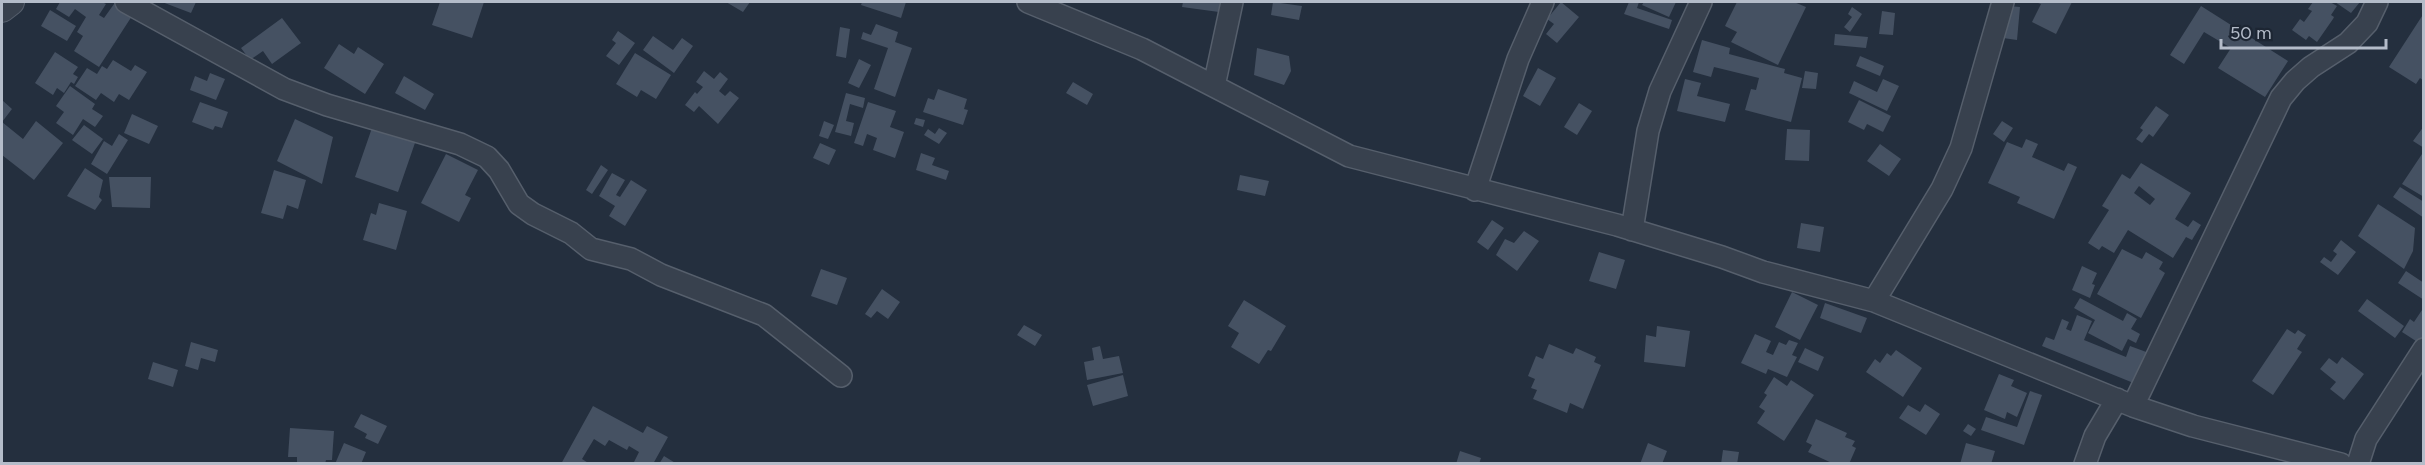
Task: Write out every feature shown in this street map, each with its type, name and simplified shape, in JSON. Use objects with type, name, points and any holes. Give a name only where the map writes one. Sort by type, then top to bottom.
[{"type":"street","points":[[2,9],[11,2]]},
{"type":"street","points":[[126,2],[284,89],[327,105],[460,144],[487,157],[499,170],[519,204],[533,214],[571,233],[591,249],[631,259],[661,275],[764,315],[841,376]]},
{"type":"street","points":[[1028,2],[1142,50],[1349,156],[1632,230],[1763,272],[1874,301],[2125,403],[2193,426],[2342,464]]},
{"type":"street","points":[[1214,86],[1232,2]]},
{"type":"street","points":[[1475,189],[1518,59],[1543,2]]},
{"type":"street","points":[[1632,230],[1648,131],[1660,91],[1701,2]]},
{"type":"street","points":[[1874,301],[1942,189],[1961,148],[2003,2]]},
{"type":"street","points":[[2085,464],[2095,436],[2125,403],[2281,98],[2311,67],[2348,43],[2367,23],[2378,2]]},
{"type":"street","points":[[2358,464],[2366,439],[2424,349]]},
{"type":"building","points":[[60,2],[102,2],[106,4],[99,15],[104,18],[114,4],[132,16],[99,67],[74,51],[83,36],[77,32],[86,17],[75,9],[69,17],[56,9]]},
{"type":"building","points":[[162,2],[196,2],[191,13]]},
{"type":"building","points":[[440,2],[484,2],[472,38],[432,25]]},
{"type":"building","points":[[726,2],[750,2],[743,12]]},
{"type":"building","points":[[862,2],[906,2],[901,18],[861,5]]},
{"type":"building","points":[[1183,2],[1220,2],[1219,12],[1182,7]]},
{"type":"building","points":[[1273,2],[1302,6],[1299,20],[1271,15]]},
{"type":"building","points":[[1561,2],[1579,17],[1557,43],[1546,34],[1554,24],[1547,19]]},
{"type":"building","points":[[1629,2],[1639,2],[1637,8],[1672,20],[1669,29],[1624,14]]},
{"type":"building","points":[[1644,2],[1676,2],[1669,17],[1642,5]]},
{"type":"building","points":[[1737,2],[1794,2],[1806,7],[1778,65],[1731,42],[1737,32],[1725,26]]},
{"type":"building","points":[[2035,2],[2072,2],[2056,34],[2032,22],[2041,4]]},
{"type":"building","points":[[2313,2],[2330,2],[2337,6],[2331,15],[2333,19],[2317,42],[2309,36],[2306,40],[2292,30],[2300,19],[2304,22],[2312,11],[2308,9]]},
{"type":"building","points":[[2335,2],[2360,2],[2351,13]]},
{"type":"building","points":[[2008,6],[2020,7],[2017,40],[2003,38]]},
{"type":"building","points":[[2201,6],[2288,61],[2265,97],[2218,68],[2231,48],[2204,32],[2184,64],[2170,55]]},
{"type":"building","points":[[1852,7],[1862,14],[1850,32],[1844,27],[1852,17],[1848,14]]},
{"type":"building","points":[[50,10],[76,26],[67,41],[41,26]]},
{"type":"building","points":[[1882,11],[1895,13],[1893,35],[1879,34]]},
{"type":"building","points":[[2424,13],[2424,81],[2420,78],[2416,84],[2389,67]]},
{"type":"building","points":[[282,18],[301,43],[272,64],[263,51],[250,60],[241,48]]},
{"type":"building","points":[[876,24],[898,32],[895,42],[912,48],[895,97],[874,89],[888,48],[861,39],[863,32],[871,35]]},
{"type":"building","points":[[840,27],[850,29],[846,58],[836,56]]},
{"type":"building","points":[[618,31],[635,43],[619,65],[606,56],[616,43],[612,40]]},
{"type":"building","points":[[1835,34],[1868,37],[1866,48],[1834,45]]},
{"type":"building","points":[[653,36],[673,50],[682,38],[693,46],[674,73],[643,50]]},
{"type":"building","points":[[1702,40],[1730,48],[1729,54],[1785,69],[1784,73],[1802,78],[1791,122],[1745,110],[1751,89],[1756,90],[1759,78],[1714,67],[1711,77],[1693,72]]},
{"type":"building","points":[[339,44],[354,54],[358,47],[384,64],[365,94],[324,68]]},
{"type":"building","points":[[1257,48],[1289,56],[1291,71],[1284,85],[1254,75]]},
{"type":"building","points":[[55,52],[78,67],[73,74],[78,77],[74,84],[71,82],[64,93],[57,88],[53,95],[35,83]]},
{"type":"building","points":[[635,53],[671,75],[656,99],[641,90],[637,97],[616,84]]},
{"type":"building","points":[[1860,56],[1884,66],[1880,76],[1856,66]]},
{"type":"building","points":[[859,59],[871,65],[859,88],[848,83]]},
{"type":"building","points":[[113,60],[131,71],[135,65],[147,72],[129,100],[119,94],[114,102],[101,93],[96,100],[75,86],[87,68],[97,74],[102,66],[107,69]]},
{"type":"building","points":[[1538,68],[1556,78],[1540,106],[1523,96]]},
{"type":"building","points":[[704,71],[714,79],[720,72],[728,79],[719,91],[725,96],[730,91],[739,98],[718,124],[699,106],[694,112],[685,105],[695,92],[697,94],[703,87],[696,82]]},
{"type":"building","points":[[1805,71],[1818,73],[1816,89],[1802,88]]},
{"type":"building","points":[[210,73],[225,79],[216,100],[190,90],[195,76],[207,81]]},
{"type":"building","points":[[404,76],[434,94],[425,110],[395,93]]},
{"type":"building","points":[[1685,79],[1701,83],[1697,96],[1730,104],[1725,122],[1677,111]]},
{"type":"building","points":[[1883,79],[1899,86],[1887,111],[1849,93],[1854,81],[1877,92]]},
{"type":"building","points":[[1073,82],[1093,94],[1087,105],[1066,93]]},
{"type":"building","points":[[70,86],[95,104],[92,109],[103,116],[95,127],[83,119],[73,135],[56,123],[64,112],[56,106]]},
{"type":"building","points":[[938,89],[967,99],[964,109],[968,110],[963,125],[923,112],[928,98],[934,100]]},
{"type":"building","points":[[846,93],[865,98],[863,108],[850,104],[846,121],[854,123],[851,136],[835,132]]},
{"type":"building","points":[[2,100],[12,109],[2,122]]},
{"type":"building","points":[[1859,100],[1891,116],[1883,132],[1867,124],[1864,130],[1848,122]]},
{"type":"building","points":[[200,102],[228,112],[222,128],[215,126],[213,130],[192,122]]},
{"type":"building","points":[[868,102],[896,111],[890,127],[904,132],[895,158],[873,150],[877,138],[867,134],[863,146],[854,143]]},
{"type":"building","points":[[1579,103],[1592,111],[1577,135],[1564,127]]},
{"type":"building","points":[[2156,106],[2169,115],[2153,137],[2149,134],[2142,143],[2136,139],[2143,130],[2140,128]]},
{"type":"building","points":[[132,114],[158,126],[149,144],[124,133]]},
{"type":"building","points":[[916,118],[925,120],[923,127],[914,124]]},
{"type":"building","points":[[295,119],[333,137],[322,184],[277,161]]},
{"type":"building","points":[[36,121],[63,143],[34,180],[2,155],[2,122],[23,139]]},
{"type":"building","points":[[824,121],[834,125],[828,139],[819,136]]},
{"type":"building","points":[[2002,121],[2013,128],[2004,142],[1993,134]]},
{"type":"building","points":[[84,125],[103,139],[92,154],[72,140]]},
{"type":"building","points":[[373,125],[416,140],[398,192],[355,177]]},
{"type":"building","points":[[2424,126],[2424,148],[2413,141]]},
{"type":"building","points":[[939,128],[947,133],[939,144],[924,135],[928,129],[935,134]]},
{"type":"building","points":[[1787,129],[1810,130],[1809,161],[1785,160]]},
{"type":"building","points":[[119,134],[128,140],[107,174],[91,164],[104,141],[112,146]]},
{"type":"building","points":[[2026,139],[2038,144],[2032,157],[2064,171],[2068,163],[2077,167],[2054,219],[2017,203],[2020,197],[1988,183],[2007,142],[2022,148]]},
{"type":"building","points":[[820,143],[836,150],[829,165],[813,158]]},
{"type":"building","points":[[1880,144],[1901,159],[1889,176],[1867,161]]},
{"type":"building","points":[[2424,151],[2424,197],[2402,184]]},
{"type":"building","points":[[921,153],[935,158],[932,165],[949,171],[946,180],[916,170]]},
{"type":"building","points":[[446,154],[478,170],[465,195],[471,198],[459,222],[421,203]]},
{"type":"building","points":[[2141,163],[2191,193],[2175,219],[2188,227],[2193,220],[2201,225],[2192,240],[2186,237],[2173,258],[2128,230],[2114,253],[2102,246],[2099,250],[2088,243],[2109,210],[2102,206],[2122,174],[2130,179]],"holes":[[[2139,186],[2155,199],[2150,205],[2134,193]]]},
{"type":"building","points":[[601,165],[608,170],[592,194],[586,190]]},
{"type":"building","points":[[85,168],[103,180],[99,197],[102,200],[95,210],[67,196]]},
{"type":"building","points":[[274,170],[306,180],[298,209],[287,205],[283,219],[261,213]]},
{"type":"building","points":[[612,173],[625,180],[616,195],[620,197],[631,180],[647,190],[625,226],[609,216],[615,206],[599,196]]},
{"type":"building","points":[[1240,175],[1269,181],[1265,196],[1237,190]]},
{"type":"building","points":[[109,177],[151,177],[150,208],[112,207]]},
{"type":"building","points":[[2400,187],[2424,202],[2424,218],[2393,197]]},
{"type":"building","points":[[379,203],[407,211],[396,250],[363,240],[371,213],[376,215]]},
{"type":"building","points":[[2378,204],[2415,228],[2413,251],[2404,269],[2358,236]]},
{"type":"building","points":[[1492,220],[1504,228],[1488,250],[1477,242]]},
{"type":"building","points":[[1801,223],[1824,227],[1820,252],[1797,248]]},
{"type":"building","points":[[1524,231],[1539,241],[1517,271],[1496,255],[1505,239],[1514,243]]},
{"type":"building","points":[[2341,240],[2356,252],[2338,275],[2320,262],[2324,257],[2331,262],[2337,254],[2333,251]]},
{"type":"building","points":[[2122,249],[2142,259],[2146,252],[2163,262],[2159,269],[2165,273],[2141,318],[2097,294]]},
{"type":"building","points":[[1599,252],[1625,260],[1616,289],[1589,281]]},
{"type":"building","points":[[2082,266],[2097,273],[2092,284],[2095,285],[2090,298],[2072,290]]},
{"type":"building","points":[[821,269],[847,278],[837,305],[811,296]]},
{"type":"building","points":[[2406,271],[2424,283],[2424,300],[2398,283]]},
{"type":"building","points":[[882,289],[900,302],[888,319],[877,311],[871,318],[865,314]]},
{"type":"building","points":[[1792,292],[1818,305],[1800,340],[1775,327]]},
{"type":"building","points":[[2080,298],[2123,321],[2127,313],[2137,319],[2131,329],[2140,334],[2136,343],[2128,339],[2122,351],[2088,333],[2095,320],[2074,308]]},
{"type":"building","points":[[2367,299],[2404,326],[2395,338],[2358,311]]},
{"type":"building","points":[[1244,300],[1286,326],[1271,351],[1268,350],[1259,364],[1231,347],[1239,333],[1228,326]]},
{"type":"building","points":[[1825,303],[1867,318],[1861,333],[1820,318]]},
{"type":"building","points":[[2424,307],[2424,336],[2419,343],[2402,332],[2410,319],[2414,322]]},
{"type":"building","points":[[2077,315],[2092,321],[2084,340],[2126,357],[2130,346],[2149,353],[2136,384],[2042,346],[2046,337],[2054,340],[2062,319],[2069,322],[2066,329],[2071,331]]},
{"type":"building","points":[[1024,325],[1042,335],[1035,346],[1017,335]]},
{"type":"building","points":[[1657,326],[1690,331],[1685,367],[1644,362],[1646,335],[1656,337]]},
{"type":"building","points":[[2287,329],[2295,334],[2298,330],[2306,335],[2297,349],[2302,352],[2273,395],[2252,381]]},
{"type":"building","points":[[1755,334],[1771,341],[1766,352],[1773,355],[1779,342],[1786,345],[1789,340],[1798,343],[1792,355],[1797,357],[1787,377],[1768,369],[1766,374],[1741,363]]},
{"type":"building","points":[[191,342],[218,350],[215,362],[201,358],[198,370],[185,366]]},
{"type":"building","points":[[1549,344],[1573,354],[1576,348],[1596,357],[1594,362],[1601,365],[1583,409],[1570,403],[1567,413],[1533,399],[1537,390],[1531,388],[1535,379],[1528,376],[1536,356],[1543,359]]},
{"type":"building","points":[[1100,346],[1103,359],[1119,356],[1123,373],[1087,380],[1084,362],[1094,360],[1092,348]]},
{"type":"building","points":[[1805,348],[1824,357],[1818,371],[1798,362]]},
{"type":"building","points":[[1896,350],[1922,368],[1903,397],[1866,372],[1875,359],[1880,363],[1887,353],[1891,356]]},
{"type":"building","points":[[2342,357],[2364,374],[2344,400],[2330,389],[2336,382],[2320,369],[2329,358],[2337,364]]},
{"type":"building","points":[[153,362],[178,370],[173,387],[148,379]]},
{"type":"building","points":[[1999,374],[2014,380],[2011,386],[2027,393],[2017,417],[2007,412],[2005,419],[1984,410]]},
{"type":"building","points":[[1123,375],[1128,396],[1093,406],[1087,385]]},
{"type":"building","points":[[1774,377],[1787,386],[1791,380],[1814,395],[1784,441],[1757,423],[1765,411],[1759,407],[1767,395],[1764,393]]},
{"type":"building","points":[[2030,391],[2042,395],[2024,445],[1981,430],[1986,417],[2017,427]]},
{"type":"building","points":[[1925,404],[1940,414],[1926,435],[1899,418],[1908,405],[1920,412]]},
{"type":"building","points":[[593,406],[643,433],[647,426],[668,437],[653,464],[633,464],[639,452],[629,446],[627,450],[609,440],[605,446],[594,439],[582,459],[590,464],[561,464]]},
{"type":"building","points":[[361,414],[387,426],[378,444],[365,438],[367,434],[354,427]]},
{"type":"building","points":[[1816,419],[1847,433],[1845,437],[1855,441],[1852,446],[1856,448],[1849,464],[1834,464],[1808,452],[1812,445],[1806,442]]},
{"type":"building","points":[[1968,424],[1976,429],[1971,436],[1963,431]]},
{"type":"building","points":[[290,428],[334,431],[332,460],[326,460],[325,464],[297,464],[297,457],[288,457]]},
{"type":"building","points":[[344,443],[366,452],[361,464],[335,464]]},
{"type":"building","points":[[1648,443],[1667,451],[1662,464],[1640,464]]},
{"type":"building","points":[[1966,443],[1995,451],[1991,464],[1960,464]]},
{"type":"building","points":[[1723,450],[1739,452],[1737,464],[1721,464]]},
{"type":"building","points":[[1460,451],[1481,458],[1479,464],[1456,464]]},
{"type":"building","points":[[664,456],[677,464],[659,464]]}]
